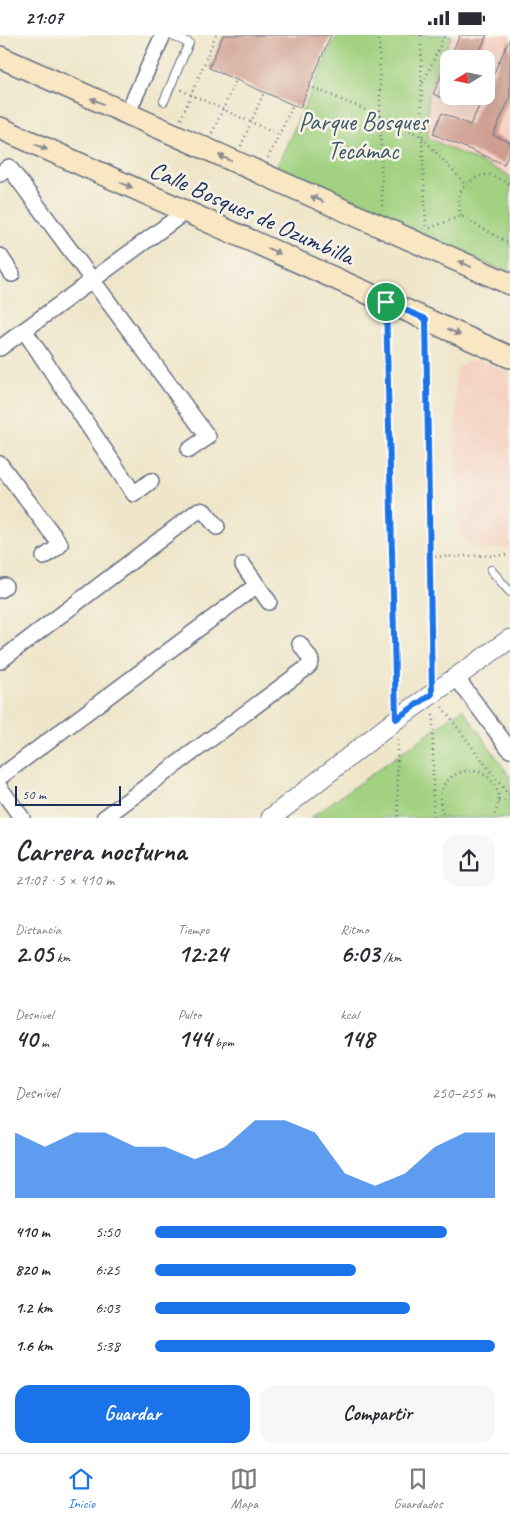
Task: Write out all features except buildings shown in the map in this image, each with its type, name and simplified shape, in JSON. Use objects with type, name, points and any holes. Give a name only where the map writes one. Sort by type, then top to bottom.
[{"type":"main road","name":"Calle Bosques de Ozumbilla","points":[[0,57],[510,284]]},
{"type":"main road","name":"Calle Bosques de Ozumbilla","points":[[0,129],[510,357]]},
{"type":"street","points":[[127,114],[163,35]]},
{"type":"street","points":[[0,174],[10,167],[208,437],[189,450]]},
{"type":"street","points":[[0,348],[185,212]]},
{"type":"street","points":[[0,256],[12,274]]},
{"type":"street","points":[[24,330],[134,494],[151,481]]},
{"type":"street","points":[[0,464],[60,544],[44,557]]},
{"type":"street","points":[[0,661],[199,510],[204,511],[218,527]]},
{"type":"street","points":[[243,565],[269,602]]},
{"type":"street","points":[[0,777],[257,585]]},
{"type":"street","points":[[271,818],[396,719],[510,639]]},
{"type":"street","points":[[104,818],[309,666],[311,661],[300,644]]},
{"type":"street","points":[[456,677],[510,750]]},
{"type":"street","points":[[0,788],[22,818]]},
{"type":"lane","points":[[164,101],[189,43],[170,35]]},
{"type":"lane","points":[[491,570],[510,593]]},
{"type":"path","points":[[174,135],[216,35]]},
{"type":"path","points":[[379,35],[383,228]]},
{"type":"path","points":[[421,35],[422,137],[426,230],[461,216]]},
{"type":"path","points":[[422,84],[445,35]]},
{"type":"path","points":[[205,149],[236,79]]},
{"type":"path","points":[[171,85],[279,135]]},
{"type":"path","points":[[309,86],[380,116],[422,137],[465,184]]},
{"type":"path","points":[[234,162],[264,92]]},
{"type":"path","points":[[261,174],[293,105]]},
{"type":"path","points":[[510,184],[488,174],[477,177],[465,184],[459,193],[458,204],[461,216],[510,244]]},
{"type":"path","points":[[386,302],[398,818]]},
{"type":"path","points":[[426,319],[433,818]]},
{"type":"path","points":[[430,557],[510,555]]},
{"type":"path","points":[[432,694],[510,799],[499,802]]},
{"type":"path","points":[[446,818],[441,810],[441,791],[452,776],[460,772],[470,771],[479,772],[487,777],[497,791],[499,802],[492,818]]},
{"type":"path","points":[[433,799],[440,800]]},
{"type":"shaded area","points":[[452,35],[510,35],[510,176],[428,138],[428,90],[440,62],[440,105],[495,105],[495,50],[445,50]]},
{"type":"shaded area","points":[[475,360],[483,361],[510,373],[510,548],[479,549],[471,547],[463,540],[458,524],[455,378],[457,370],[461,365]]},
{"type":"green space","name":"Parque Bosques Tecámac","points":[[337,35],[452,35],[445,50],[440,50],[440,62],[428,90],[428,138],[510,176],[510,274],[276,168]]},
{"type":"green space","points":[[463,709],[510,777],[510,818],[310,818]]},
{"type":"route","points":[[386,302],[426,319],[432,694],[396,719],[391,510],[386,302]]}]
